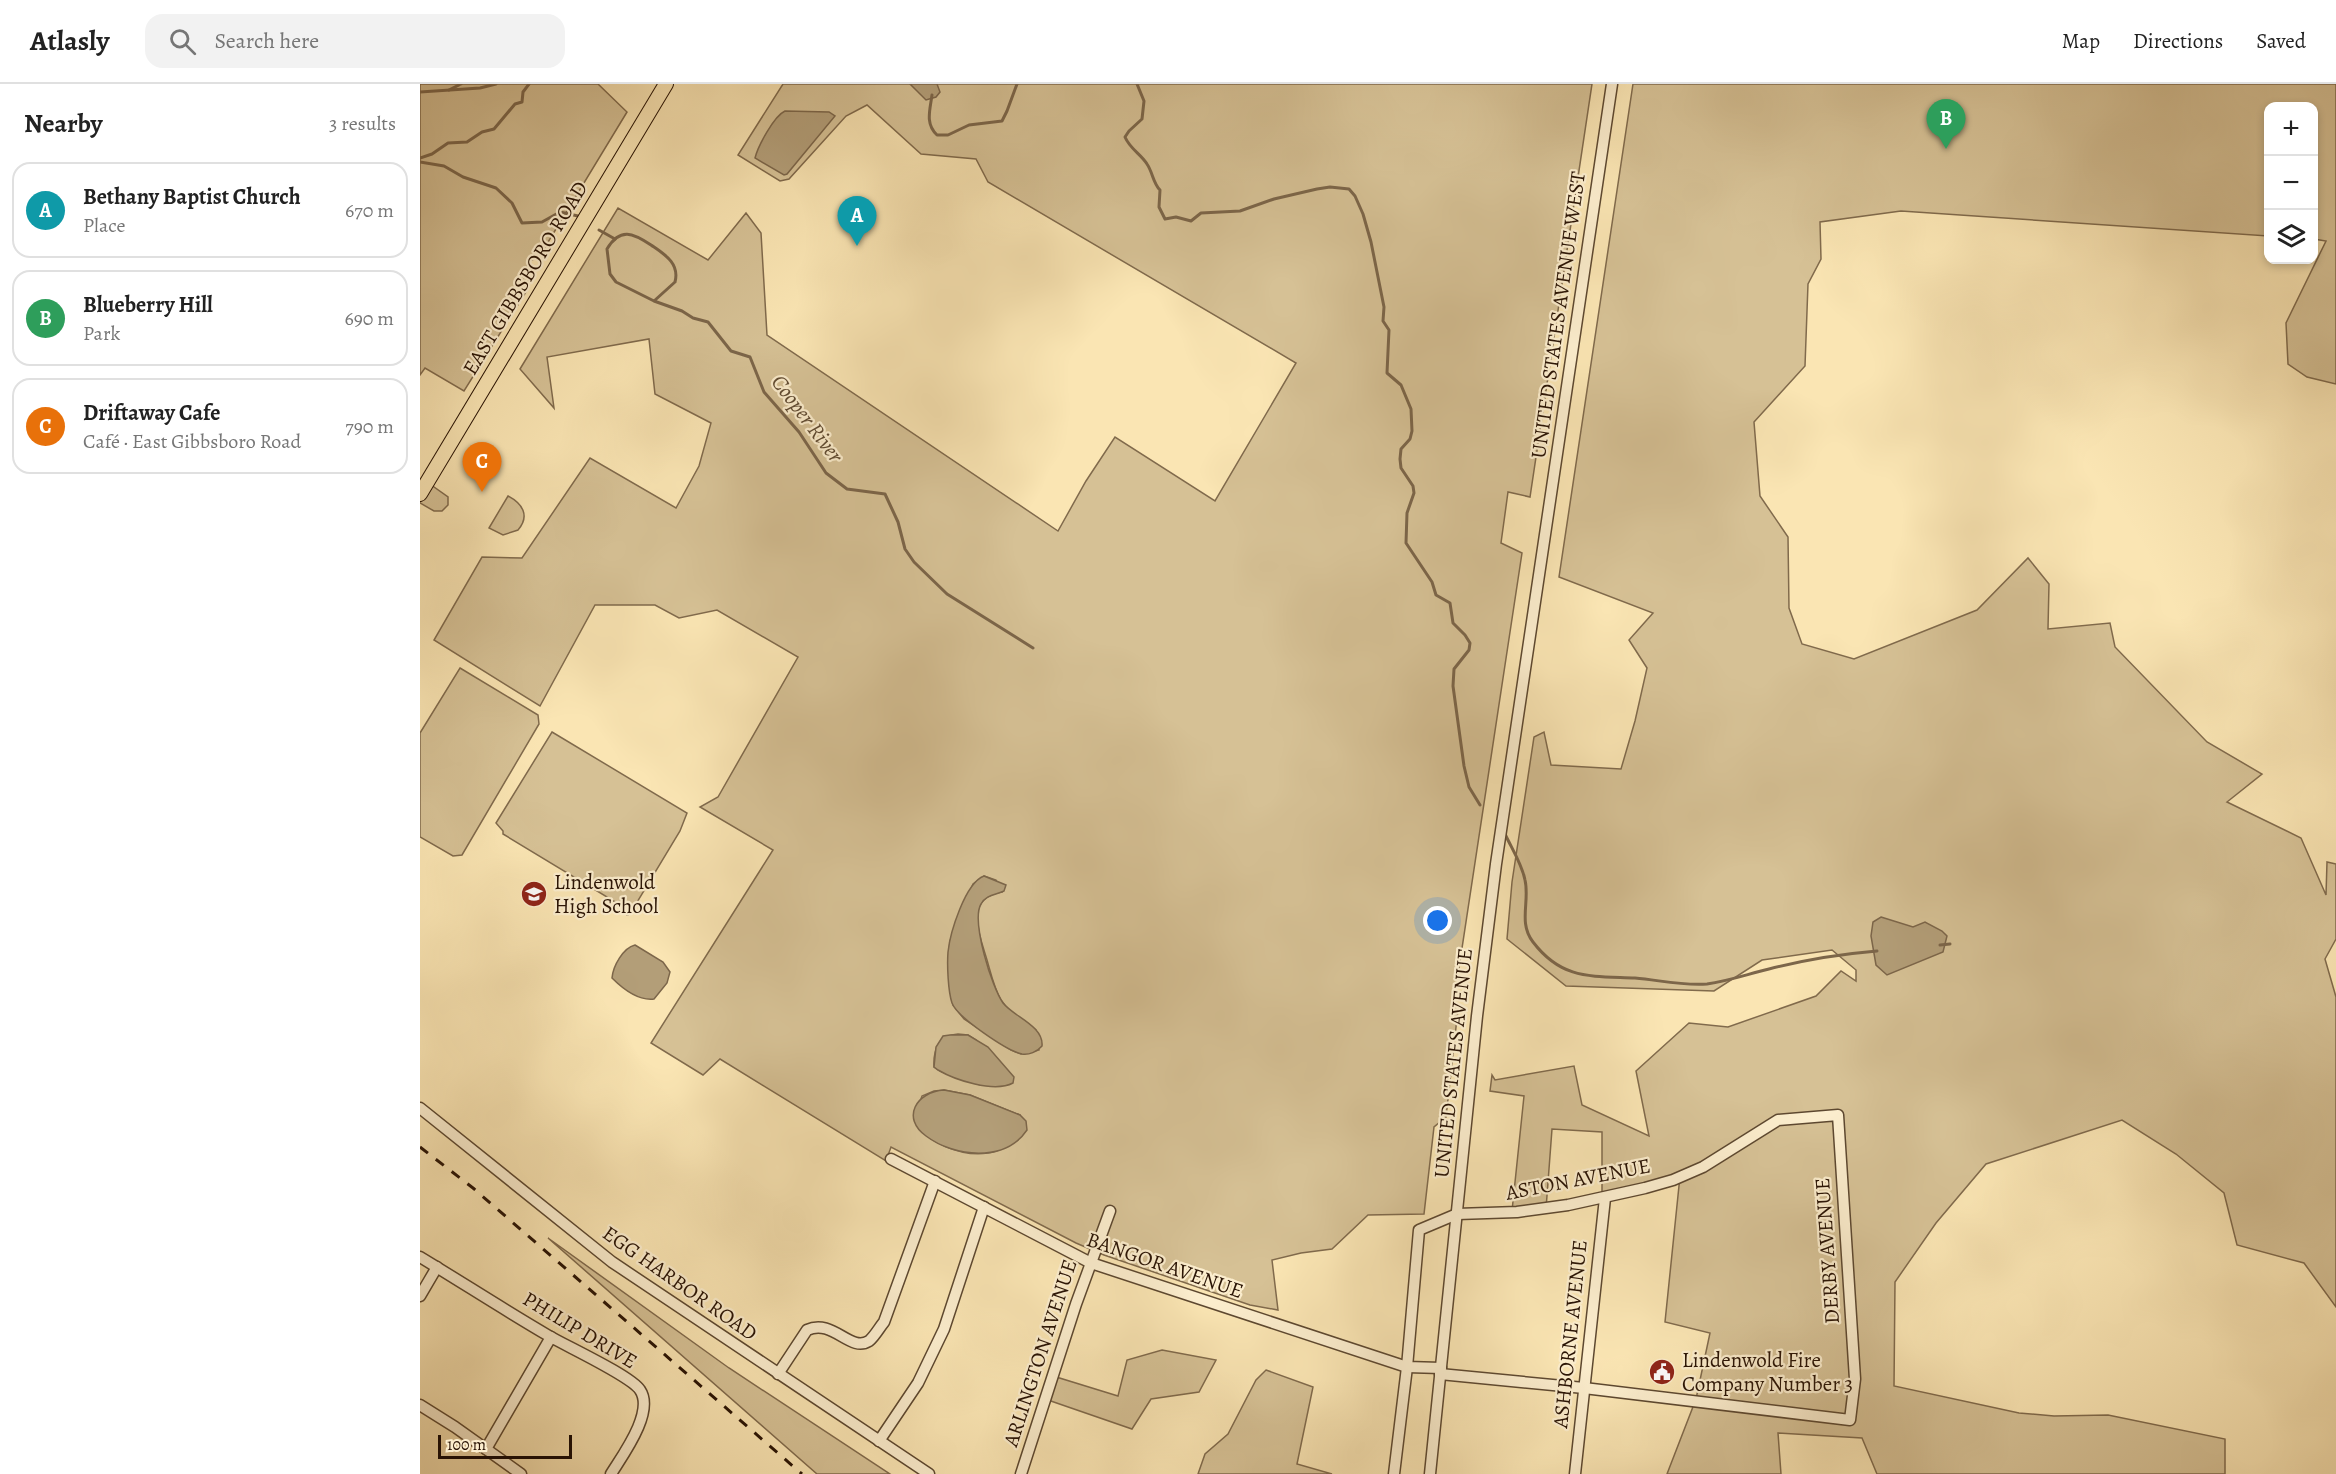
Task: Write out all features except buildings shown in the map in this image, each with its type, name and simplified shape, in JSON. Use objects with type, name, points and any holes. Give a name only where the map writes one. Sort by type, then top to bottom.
[{"type":"main road","name":"EAST GIBBSBORO ROAD","points":[[420,494],[666,84]]},
{"type":"street","name":"UNITED STATES AVENUE WEST","points":[[1542,552],[1612,84]]},
{"type":"street","name":"UNITED STATES AVENUE","points":[[1430,1474],[1477,1016],[1496,864],[1542,552]]},
{"type":"street","name":"EGG HARBOR ROAD","points":[[420,1108],[612,1262],[929,1474]]},
{"type":"street","name":"ASTON AVENUE","points":[[1407,1366],[1419,1230],[1457,1214],[1517,1212],[1605,1198],[1673,1180],[1693,1171],[1778,1120],[1838,1115]]},
{"type":"street","name":"DERBY AVENUE","points":[[1838,1115],[1855,1379],[1850,1420]]},
{"type":"street","name":"BANGOR AVENUE","points":[[891,1159],[1091,1263],[1407,1366],[1850,1420]]},
{"type":"street","points":[[778,1374],[807,1330],[814,1327],[826,1327],[855,1343],[870,1340],[884,1322],[935,1181]]},
{"type":"street","name":"ASHBORNE AVENUE","points":[[1575,1474],[1605,1198]]},
{"type":"street","points":[[879,1441],[918,1383],[944,1329],[984,1207]]},
{"type":"street","name":"ARLINGTON AVENUE","points":[[1021,1474],[1110,1211]]},
{"type":"street","name":"PHILIP DRIVE","points":[[420,1257],[550,1337],[624,1377],[640,1390],[643,1398],[642,1415],[633,1438],[611,1474]]},
{"type":"street","points":[[420,1296],[437,1267]]},
{"type":"street","points":[[486,1449],[550,1337]]},
{"type":"street","points":[[1394,1474],[1407,1366]]},
{"type":"street","points":[[420,1405],[521,1474]]},
{"type":"shaded area","points":[[420,84],[598,84],[627,112],[539,257],[527,262],[529,287],[464,391],[425,368],[420,375]]},
{"type":"shaded area","points":[[783,84],[1592,84],[1530,497],[1508,492],[1501,543],[1522,553],[1454,1001],[1458,1009],[1446,1117],[1434,1127],[1424,1214],[1368,1215],[1332,1249],[1272,1260],[1278,1310],[1250,1305],[1104,1255],[1076,1243],[891,1147],[886,1161],[720,1059],[703,1075],[651,1043],[773,850],[700,807],[718,797],[798,657],[717,610],[679,618],[655,605],[595,605],[540,706],[434,640],[482,557],[522,558],[590,458],[676,508],[699,466],[711,423],[655,394],[649,339],[547,357],[554,408],[520,369],[618,208],[708,260],[746,213],[761,233],[767,335],[1058,531],[1086,481],[1115,437],[1215,501],[1296,363],[988,182],[976,159],[921,154],[867,105],[846,116],[789,179],[780,181],[738,155]],"holes":[[[984,876],[996,880],[1002,892],[982,902],[977,919],[993,981],[1005,1005],[1036,1030],[1039,1050],[1021,1054],[1011,1050],[964,1019],[953,1005],[948,962],[950,941],[973,884]],[[951,1035],[968,1035],[976,1040],[980,1085],[934,1067],[938,1044]],[[944,1090],[970,1095],[1020,1115],[1018,1140],[996,1151],[978,1154],[956,1150],[935,1141],[919,1128],[914,1119],[922,1096]]]},
{"type":"shaded area","points":[[910,84],[937,84],[940,92],[936,97],[926,100]]},
{"type":"shaded area","points":[[1633,84],[2336,84],[2336,384],[2307,377],[2288,364],[2286,323],[2315,264],[2318,264],[2318,257],[2326,241],[2318,240],[2318,102],[2264,102],[2264,236],[1901,211],[1820,222],[1821,259],[1808,284],[1805,366],[1754,422],[1760,496],[1788,537],[1789,608],[1802,644],[1854,659],[1977,610],[2028,558],[2049,584],[2048,629],[2110,623],[2115,647],[2207,742],[2262,774],[2227,802],[2301,838],[2326,895],[2327,862],[2336,864],[2336,939],[2325,959],[2336,997],[2336,1307],[2304,1263],[2237,1245],[2224,1193],[2176,1154],[2122,1120],[1986,1164],[1936,1223],[1895,1282],[1894,1386],[2019,1413],[2054,1416],[2108,1415],[2225,1439],[2225,1474],[1877,1474],[1862,1438],[1778,1433],[1781,1474],[1667,1474],[1696,1399],[1710,1333],[1665,1322],[1680,1176],[1602,1199],[1602,1132],[1552,1129],[1546,1209],[1512,1211],[1524,1096],[1490,1091],[1492,1075],[1495,1080],[1574,1066],[1582,1105],[1649,1136],[1636,1071],[1689,1023],[1728,1027],[1816,996],[1841,971],[1856,981],[1856,970],[1832,950],[1762,960],[1714,991],[1566,986],[1507,939],[1512,882],[1534,737],[1544,732],[1551,765],[1621,769],[1647,668],[1629,640],[1653,613],[1559,577]]},
{"type":"shaded area","points":[[785,111],[829,112],[835,116],[784,175],[755,158],[767,132]]},
{"type":"shaded area","points":[[427,482],[448,497],[448,505],[442,511],[434,511],[420,503],[420,494]]},
{"type":"shaded area","points":[[508,496],[521,507],[524,520],[518,530],[503,535],[489,528]]},
{"type":"shaded area","points":[[460,668],[538,715],[539,724],[462,855],[453,856],[420,837],[420,733]]},
{"type":"shaded area","points":[[552,732],[687,813],[680,831],[630,914],[627,915],[622,906],[503,834],[496,823]]},
{"type":"shaded area","points":[[984,876],[1006,885],[1004,891],[988,897],[981,904],[979,925],[984,954],[1003,1003],[1033,1027],[1041,1039],[1042,1046],[1030,1053],[1015,1052],[983,1033],[952,1003],[948,978],[949,944],[965,898],[977,880]]},
{"type":"shaded area","points":[[1881,917],[1913,927],[1925,922],[1942,931],[1947,936],[1943,952],[1887,975],[1876,965],[1871,936],[1873,922]]},
{"type":"shaded area","points":[[635,945],[663,962],[670,972],[667,983],[654,999],[637,996],[612,978],[619,958]]},
{"type":"shaded area","points":[[968,1035],[988,1047],[1014,1077],[1013,1083],[996,1087],[975,1084],[954,1078],[934,1067],[936,1047],[943,1036]]},
{"type":"shaded area","points":[[944,1090],[970,1095],[1020,1115],[1026,1121],[1027,1130],[1017,1141],[993,1152],[964,1152],[937,1143],[918,1129],[913,1114],[919,1101],[926,1095]]},
{"type":"shaded area","points":[[548,1238],[729,1368],[890,1474],[817,1474]]},
{"type":"shaded area","points":[[1162,1350],[1216,1360],[1199,1392],[1151,1399],[1132,1429],[1045,1399],[1053,1376],[1118,1396],[1127,1360]]},
{"type":"shaded area","points":[[1266,1370],[1313,1387],[1297,1464],[1332,1474],[1198,1474],[1205,1454],[1228,1434],[1256,1380]]},
{"type":"waterway","points":[[449,90],[461,84]]},
{"type":"waterway","points":[[420,92],[480,88],[496,84]]},
{"type":"waterway","points":[[420,158],[432,154],[448,143],[467,142],[482,132],[494,129],[515,104],[522,102],[523,92],[529,84]]},
{"type":"waterway","points":[[932,95],[929,116],[931,126],[937,135],[948,135],[969,125],[1002,121],[1017,84]]},
{"type":"waterway","points":[[1137,84],[1144,101],[1142,119],[1125,137],[1149,167],[1160,190],[1159,207],[1165,219],[1176,217],[1191,221],[1201,213],[1240,211],[1274,199],[1330,187],[1349,189],[1355,196],[1371,242],[1384,307],[1383,321],[1389,330],[1387,373],[1401,385],[1411,409],[1412,431],[1410,439],[1401,449],[1400,459],[1401,468],[1413,486],[1414,493],[1407,513],[1406,543],[1432,582],[1436,595],[1450,603],[1453,623],[1470,643],[1469,650],[1454,669],[1453,686],[1464,766],[1469,787],[1480,805]]},
{"type":"waterway","name":"Cooper River","points":[[420,162],[444,166],[463,177],[496,188],[512,203],[522,223],[542,222],[560,212],[578,216]]},
{"type":"waterway","name":"Cooper River","points":[[599,230],[615,239]]},
{"type":"waterway","name":"Cooper River","points":[[654,301],[675,282],[673,264],[661,252],[638,237],[627,234],[617,237],[607,249],[610,274],[616,282],[654,301],[682,311],[693,318],[708,322],[731,351],[750,357],[764,392],[799,432],[826,473],[847,489],[885,494],[898,522],[905,549],[914,562],[947,594],[1033,648]]},
{"type":"waterway","points":[[1505,834],[1524,874],[1525,920],[1529,935],[1544,954],[1555,963],[1578,974],[1680,984],[1707,984],[1809,960],[1877,951]]},
{"type":"waterway","points":[[1940,945],[1950,944]]},
{"type":"railway","points":[[420,1147],[473,1188],[802,1474]]},
{"type":"place","name":"Blueberry Hill","points":[[1946,149]]},
{"type":"place","name":"Bethany Baptist Church","points":[[857,246]]},
{"type":"place","name":"Driftaway Cafe","points":[[482,492]]},
{"type":"place","name":"Lindenwold High School","points":[[534,894]]},
{"type":"place","name":"Lindenwold Fire Company Number 3","points":[[1662,1372]]}]
